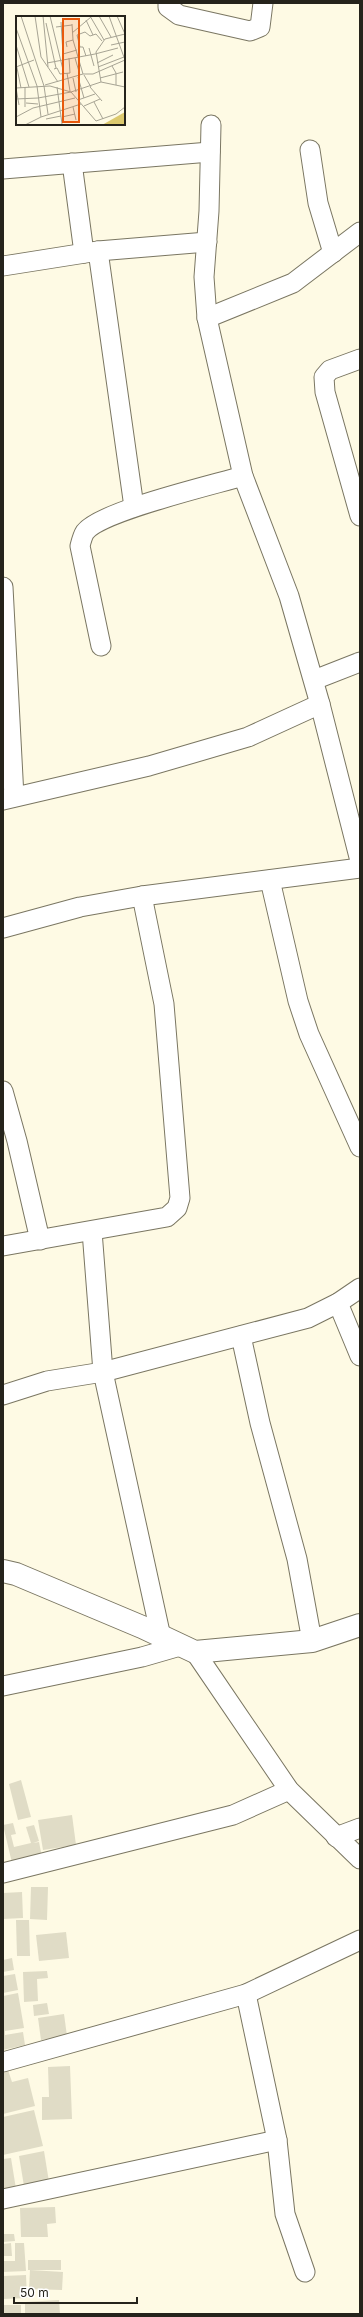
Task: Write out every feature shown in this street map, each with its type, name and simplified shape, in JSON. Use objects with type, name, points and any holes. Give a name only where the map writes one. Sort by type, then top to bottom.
[{"type":"street","points":[[168,3],[168,7],[179,15],[250,31],[260,28],[263,3]]},
{"type":"street","points":[[211,125],[207,242],[204,277],[207,318],[243,476],[289,596],[314,680],[360,861]]},
{"type":"street","points":[[310,150],[318,203],[333,253]]},
{"type":"street","points":[[3,169],[210,152]]},
{"type":"street","points":[[72,163],[91,252],[134,507]]},
{"type":"street","points":[[207,318],[293,282],[360,232]]},
{"type":"street","points":[[3,266],[91,252],[207,242]]},
{"type":"street","points":[[360,359],[330,370],[324,377],[324,392],[360,516]]},
{"type":"street","points":[[101,646],[80,546],[85,532],[95,524],[134,507],[243,476]]},
{"type":"street","points":[[3,587],[8,798],[149,766],[248,737],[320,704]]},
{"type":"street","points":[[314,680],[360,662]]},
{"type":"street","points":[[3,928],[80,907],[142,896],[360,868]]},
{"type":"street","points":[[270,880],[298,1001],[309,1034],[360,1147]]},
{"type":"street","points":[[3,1246],[167,1217],[177,1208],[180,1198],[164,1004],[142,896]]},
{"type":"street","points":[[3,1091],[18,1142],[40,1240]]},
{"type":"street","points":[[92,1231],[103,1372],[179,1645],[289,1790],[360,1859]]},
{"type":"street","points":[[3,1395],[47,1381],[103,1372],[308,1318],[338,1303],[360,1288]]},
{"type":"street","points":[[338,1303],[360,1356]]},
{"type":"street","points":[[241,1336],[260,1423],[297,1559],[312,1641]]},
{"type":"street","points":[[3,1572],[16,1574],[142,1627],[179,1645]]},
{"type":"street","points":[[3,1686],[142,1657],[179,1645],[312,1641],[360,1625]]},
{"type":"street","points":[[3,1873],[233,1814],[289,1790]]},
{"type":"street","points":[[336,1837],[360,1828]]},
{"type":"street","points":[[3,2062],[246,1994],[360,1940]]},
{"type":"street","points":[[246,1994],[276,2140],[285,2214],[305,2272]]},
{"type":"street","points":[[3,2199],[276,2140]]},
{"type":"building","points":[[21,1780],[31,1817],[18,1820],[9,1784]]},
{"type":"building","points":[[72,1815],[76,1845],[43,1850],[38,1820]]},
{"type":"building","points":[[13,1823],[16,1834],[11,1835],[14,1847],[31,1843],[26,1827],[34,1825],[39,1841],[33,1843],[39,1842],[42,1857],[12,1863],[3,1825]]},
{"type":"building","points":[[31,1887],[48,1887],[47,1920],[30,1919]]},
{"type":"building","points":[[22,1892],[23,1918],[3,1919],[3,1893]]},
{"type":"building","points":[[16,1920],[29,1920],[30,1956],[17,1956]]},
{"type":"building","points":[[66,1932],[69,1958],[39,1961],[36,1935]]},
{"type":"building","points":[[12,1958],[14,1970],[3,1972],[3,1960]]},
{"type":"building","points":[[47,1971],[48,1978],[37,1979],[38,2001],[24,2002],[23,1972]]},
{"type":"building","points":[[15,1974],[18,1990],[3,1993],[3,1976]]},
{"type":"building","points":[[18,1993],[24,2028],[5,2031],[5,2035],[23,2032],[25,2045],[3,2050],[3,1996]]},
{"type":"building","points":[[47,2003],[49,2014],[34,2016],[33,2005]]},
{"type":"building","points":[[64,2014],[67,2036],[41,2040],[38,2018]]},
{"type":"building","points":[[70,2066],[72,2119],[42,2120],[42,2097],[49,2097],[48,2067]]},
{"type":"building","points":[[8,2070],[12,2082],[28,2078],[35,2106],[3,2114],[3,2072]]},
{"type":"building","points":[[34,2110],[43,2146],[3,2155],[3,2117]]},
{"type":"building","points":[[44,2151],[49,2182],[24,2186],[19,2156]]},
{"type":"building","points":[[11,2158],[16,2189],[3,2191],[3,2159]]},
{"type":"building","points":[[55,2207],[56,2223],[47,2224],[48,2237],[21,2237],[20,2208]]},
{"type":"building","points":[[3,2234],[14,2234],[15,2241],[3,2242]]},
{"type":"building","points":[[11,2243],[12,2256],[3,2256],[3,2244]]},
{"type":"building","points":[[15,2243],[24,2243],[26,2271],[3,2272],[3,2261],[15,2261]]},
{"type":"building","points":[[28,2260],[61,2260],[61,2270],[28,2270]]},
{"type":"building","points":[[30,2270],[63,2272],[62,2290],[29,2289]]},
{"type":"building","points":[[26,2275],[27,2298],[3,2299],[3,2276]]},
{"type":"building","points":[[59,2300],[60,2314],[25,2314],[25,2302]]},
{"type":"building","points":[[3,2305],[21,2305],[21,2314],[3,2314]]}]
